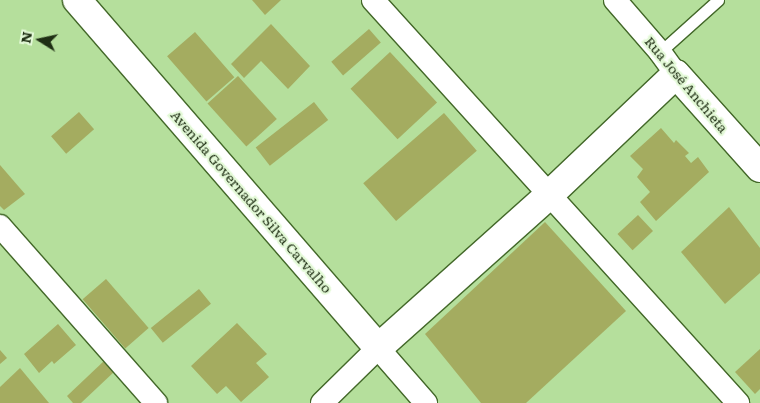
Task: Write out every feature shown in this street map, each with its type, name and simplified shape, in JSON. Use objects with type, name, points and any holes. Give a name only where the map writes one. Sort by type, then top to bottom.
[{"type":"street","name":"Avenida Governador Silva Carvalho","points":[[77,0],[426,403]]},
{"type":"street","points":[[373,0],[738,403]]},
{"type":"street","name":"Rua José Anchieta","points":[[615,0],[660,52],[676,74],[760,168]]},
{"type":"street","points":[[322,403],[378,348],[549,195],[676,74]]},
{"type":"street","points":[[0,226],[156,403]]},
{"type":"lane","points":[[660,52],[718,0]]},
{"type":"building","points":[[252,0],[281,0],[265,15]]},
{"type":"building","points":[[271,24],[310,66],[288,89],[261,61],[244,78],[231,64]]},
{"type":"building","points":[[369,29],[381,43],[343,75],[331,62]]},
{"type":"building","points":[[195,32],[234,77],[206,102],[167,56]]},
{"type":"building","points":[[390,52],[437,102],[398,139],[351,89]]},
{"type":"building","points":[[238,76],[277,119],[246,147],[208,103]]},
{"type":"building","points":[[314,102],[328,120],[270,166],[256,148]]},
{"type":"building","points":[[79,112],[94,129],[66,154],[51,136]]},
{"type":"building","points":[[444,113],[477,151],[396,221],[363,183]]},
{"type":"building","points":[[661,128],[674,143],[676,140],[689,153],[685,156],[691,163],[698,157],[709,172],[656,221],[640,202],[650,192],[637,177],[643,169],[630,156]]},
{"type":"building","points":[[0,165],[25,194],[4,210],[0,206]]},
{"type":"building","points":[[729,207],[760,248],[760,273],[725,304],[681,252]]},
{"type":"building","points":[[638,215],[653,231],[633,250],[618,234]]},
{"type":"building","points":[[545,222],[626,311],[526,403],[481,403],[425,334]]},
{"type":"building","points":[[106,279],[149,328],[125,348],[83,299]]},
{"type":"building","points":[[199,289],[211,304],[163,343],[151,328]]},
{"type":"building","points":[[237,323],[267,354],[256,363],[269,377],[241,402],[226,386],[217,394],[191,366]]},
{"type":"building","points":[[58,324],[76,345],[54,364],[52,361],[39,373],[24,354]]},
{"type":"building","points":[[760,349],[760,389],[755,394],[735,372]]},
{"type":"building","points":[[0,350],[7,358],[0,364]]},
{"type":"building","points":[[105,360],[115,371],[81,403],[73,403],[67,396]]},
{"type":"building","points":[[20,368],[49,403],[0,403],[0,387]]}]
